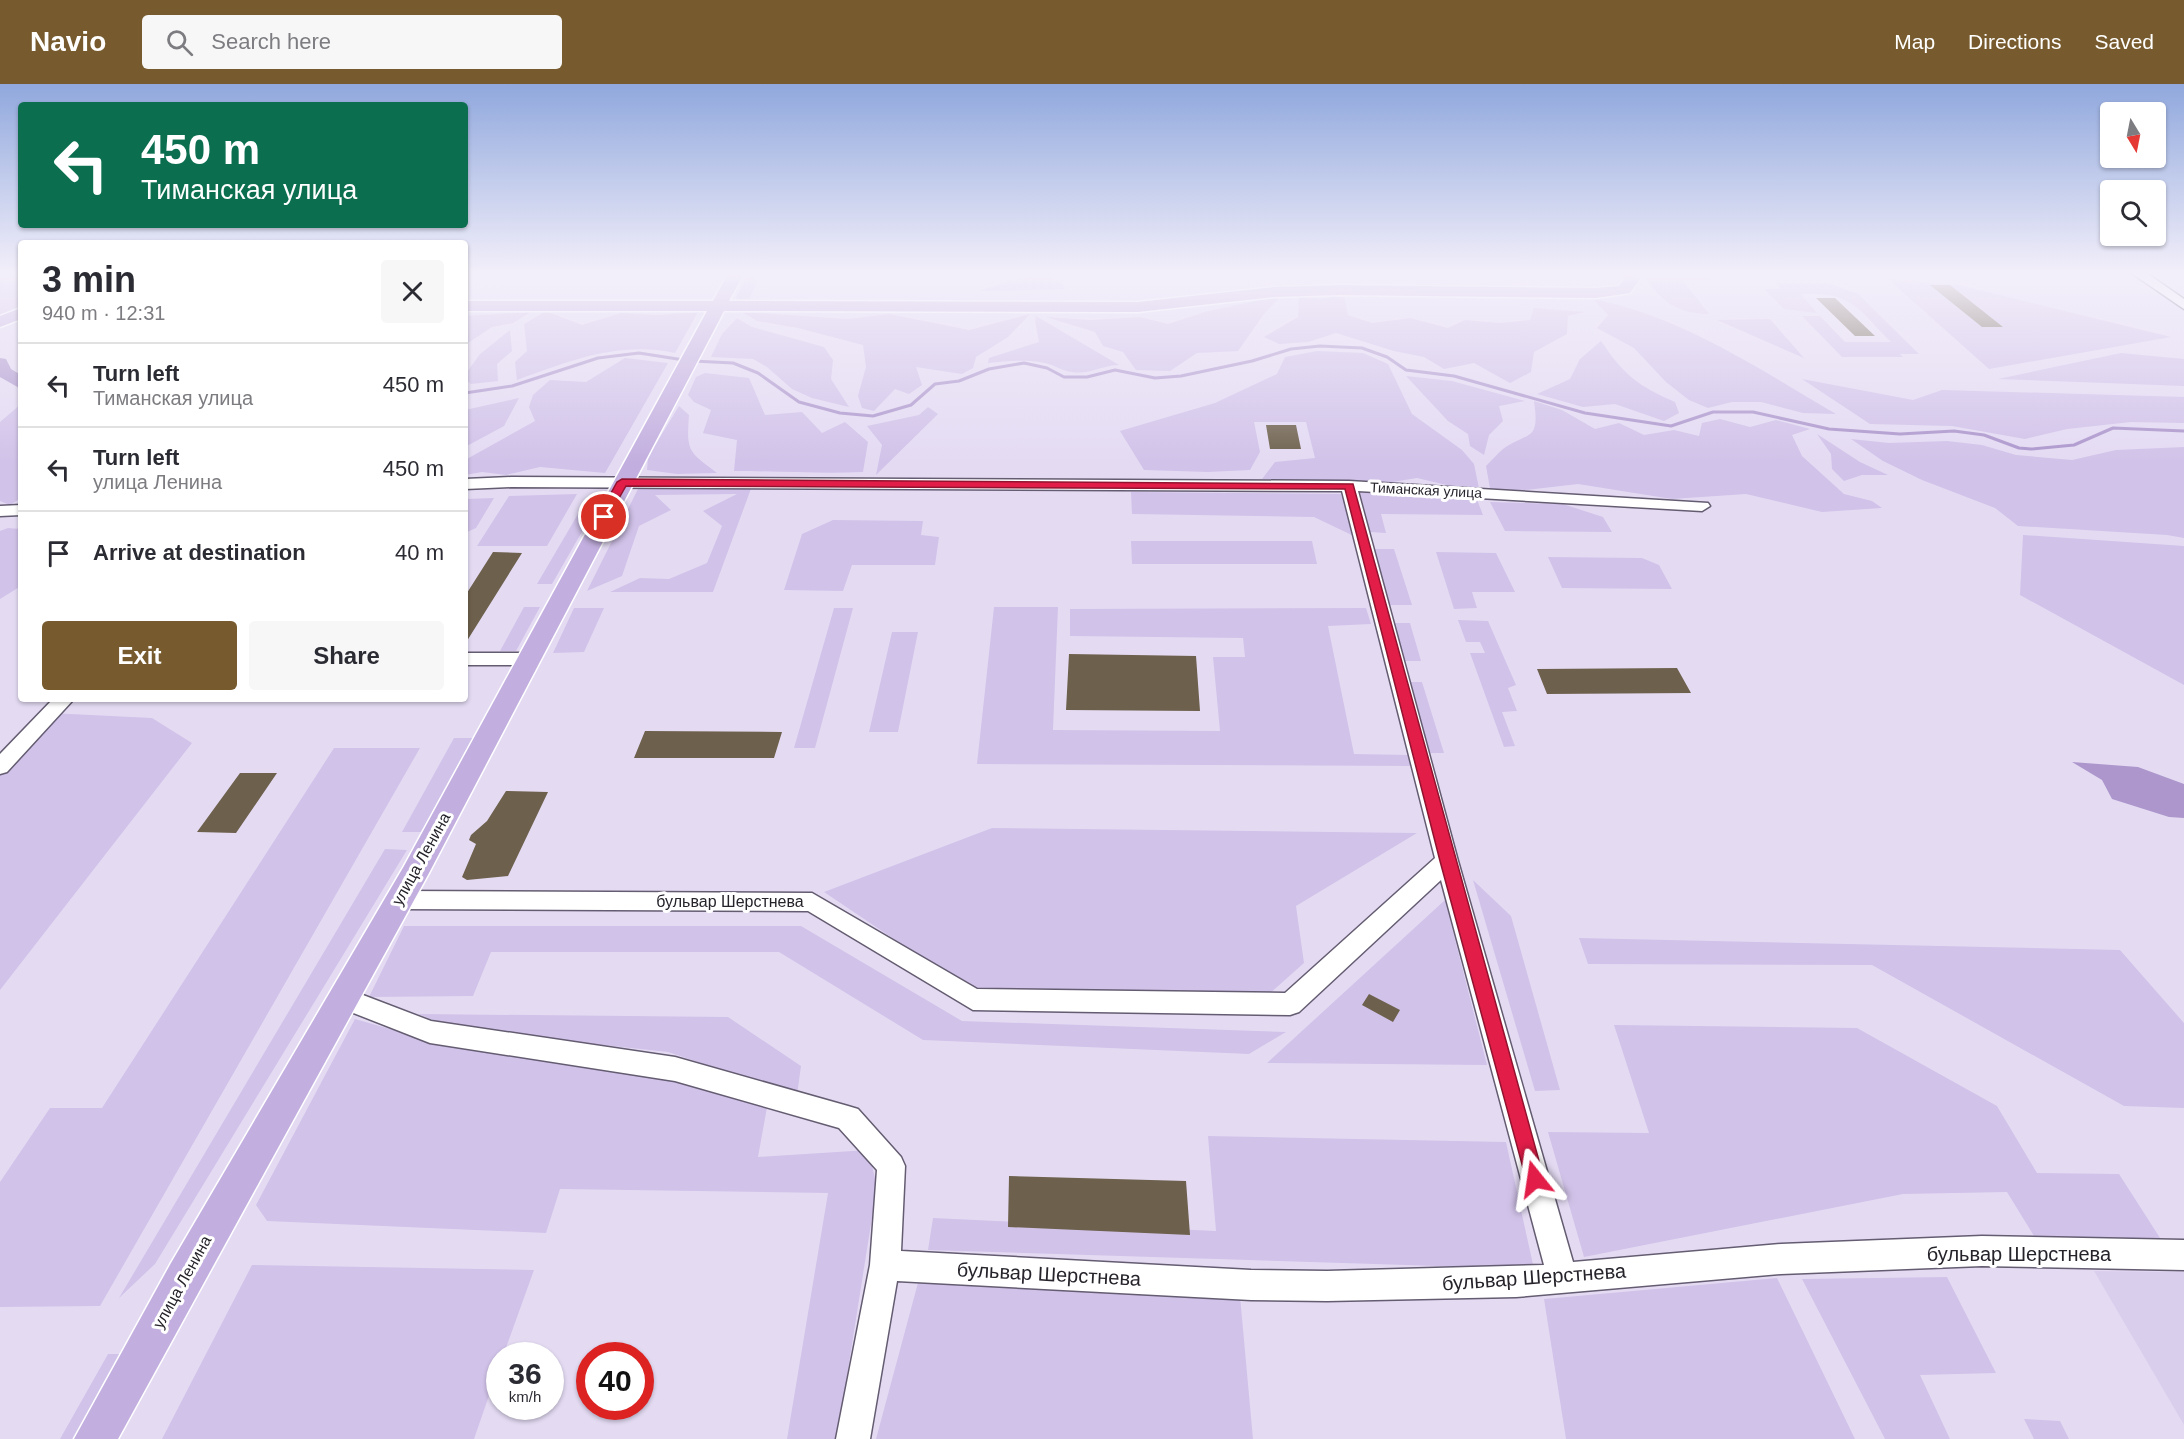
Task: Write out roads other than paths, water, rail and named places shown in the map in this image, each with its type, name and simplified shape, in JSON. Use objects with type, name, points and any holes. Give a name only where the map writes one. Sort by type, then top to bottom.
[{"type":"main road","name":"улица Ленина","points":[[95,1439],[398,900],[701,335]]},
{"type":"street","name":"Тиманская улица","points":[[468,484],[622,482],[1349,486],[1702,506]]},
{"type":"street","points":[[1349,486],[1447,861],[1562,1277]]},
{"type":"street","points":[[0,511],[18,510]]},
{"type":"street","points":[[468,658],[529,659]]},
{"type":"street","points":[[0,767],[61,702]]},
{"type":"street","name":"бульвар Шерстнева","points":[[398,900],[812,902],[973,999],[1290,1004],[1447,861]]},
{"type":"street","points":[[342,998],[429,1032],[675,1069],[848,1118],[891,1166],[885,1265],[853,1439]]},
{"type":"street","name":"бульвар Шерстнева","points":[[885,1265],[1251,1285],[1516,1282],[1780,1259],[1982,1251],[2184,1255]]},
{"type":"waterway","points":[[693,361],[733,363],[758,373],[799,402],[840,413],[873,416],[911,405],[935,384],[959,381],[989,369],[1024,363],[1047,368],[1064,377],[1087,377],[1115,370],[1155,378],[1181,376],[1252,361],[1291,349],[1320,346],[1362,348],[1387,357],[1406,370],[1454,376],[1585,413],[1671,426],[1713,412],[1753,412],[1829,429],[1900,434],[1954,431],[1984,435],[2019,448],[2031,449],[2074,445],[2113,428],[2184,431]]},
{"type":"waterway","points":[[468,393],[512,386],[598,358],[639,353],[684,360]]},
{"type":"waterway","points":[[0,363],[3,372],[18,380]]}]
